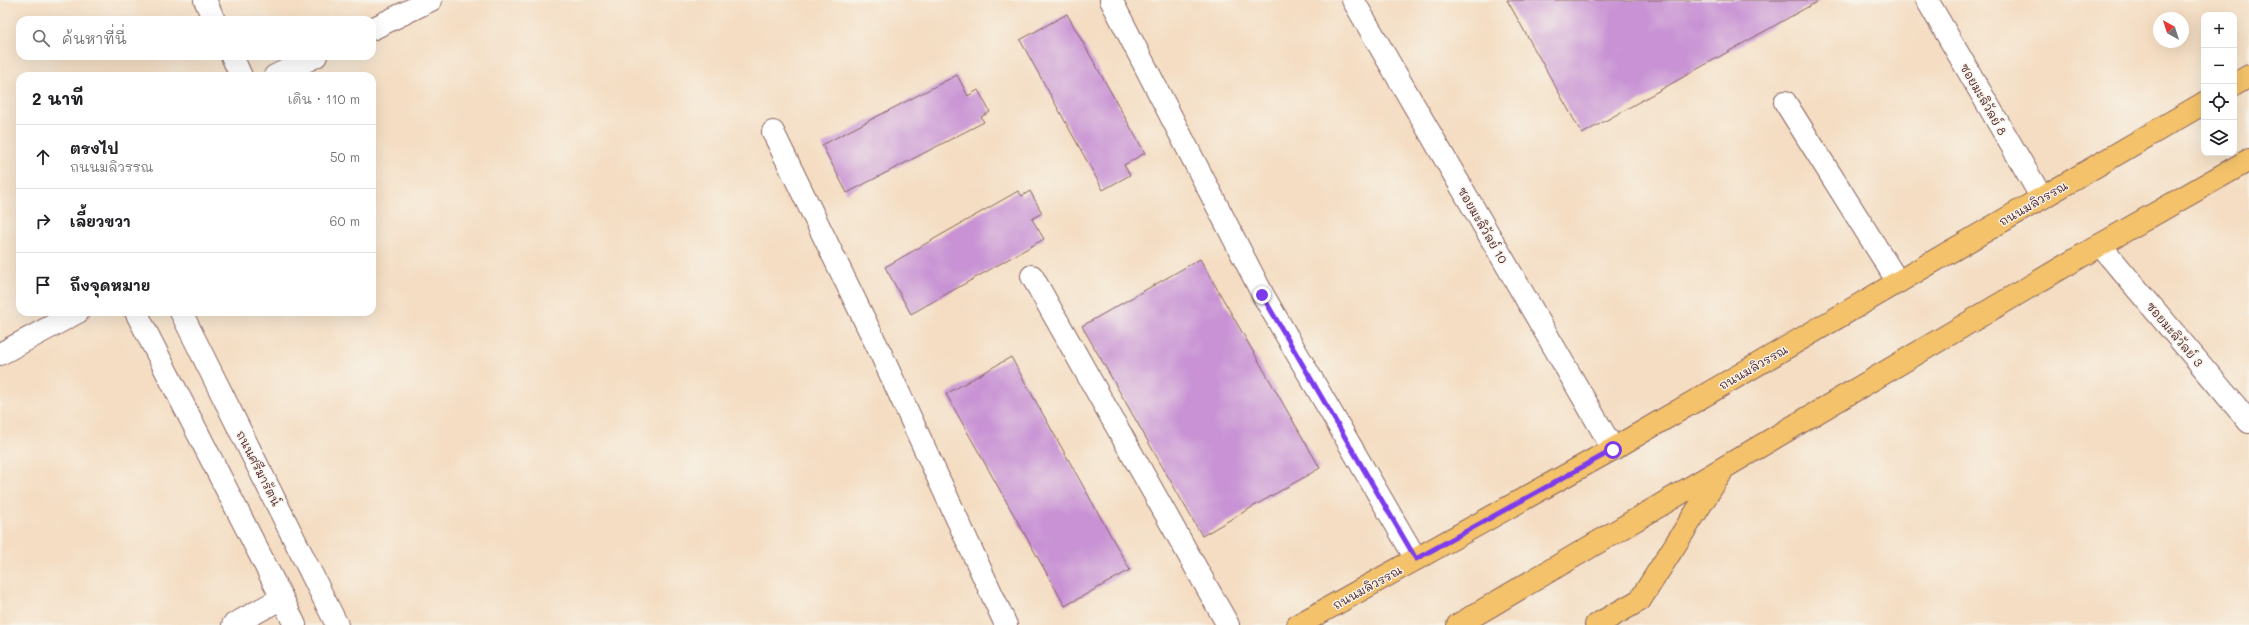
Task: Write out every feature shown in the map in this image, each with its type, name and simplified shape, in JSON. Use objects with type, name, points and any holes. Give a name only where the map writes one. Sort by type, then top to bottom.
[{"type":"main road","points":[[2236,84],[2249,76]]},
{"type":"main road","name":"ถนนมลิวรรณ","points":[[1298,625],[1613,450],[2201,105]]},
{"type":"main road","points":[[1458,625],[2100,245],[2249,160]]},
{"type":"main road","points":[[1596,625],[1640,600],[1723,469]]},
{"type":"street","points":[[205,0],[212,16]]},
{"type":"street","points":[[376,27],[431,0]]},
{"type":"street","points":[[1110,0],[1262,295],[1416,559]]},
{"type":"street","name":"ซอยมะลิวัลย์ 10","points":[[1353,0],[1613,450]]},
{"type":"street","name":"ซอยมะลิวัลย์ 8","points":[[1927,0],[2042,198]]},
{"type":"street","points":[[234,60],[239,72]]},
{"type":"street","points":[[283,72],[308,60]]},
{"type":"street","points":[[1785,102],[1898,282]]},
{"type":"street","points":[[773,132],[881,354],[1006,625]]},
{"type":"street","name":"ซอยมะลิวัลย์ 3","points":[[2100,245],[2249,422]]},
{"type":"street","points":[[1032,276],[1228,625]]},
{"type":"street","points":[[0,354],[71,316]]},
{"type":"street","points":[[138,316],[295,625]]},
{"type":"street","name":"ถนนศรีมารัตน์","points":[[183,316],[337,625]]},
{"type":"street","points":[[233,625],[282,598]]},
{"type":"building","points":[[1507,0],[1820,0],[1582,134]]},
{"type":"building","points":[[1067,14],[1145,153],[1124,165],[1130,175],[1103,190],[1020,40]]},
{"type":"building","points":[[957,75],[968,96],[978,90],[990,112],[981,117],[984,122],[847,193],[822,145]]},
{"type":"building","points":[[1018,191],[1022,196],[1030,191],[1042,213],[1032,219],[1044,239],[911,314],[885,267]]},
{"type":"building","points":[[1200,259],[1320,468],[1202,536],[1082,326]]},
{"type":"building","points":[[1011,357],[1130,570],[1065,606],[946,394]]},
{"type":"route","points":[[1262,295],[1416,559],[1613,450]]}]
